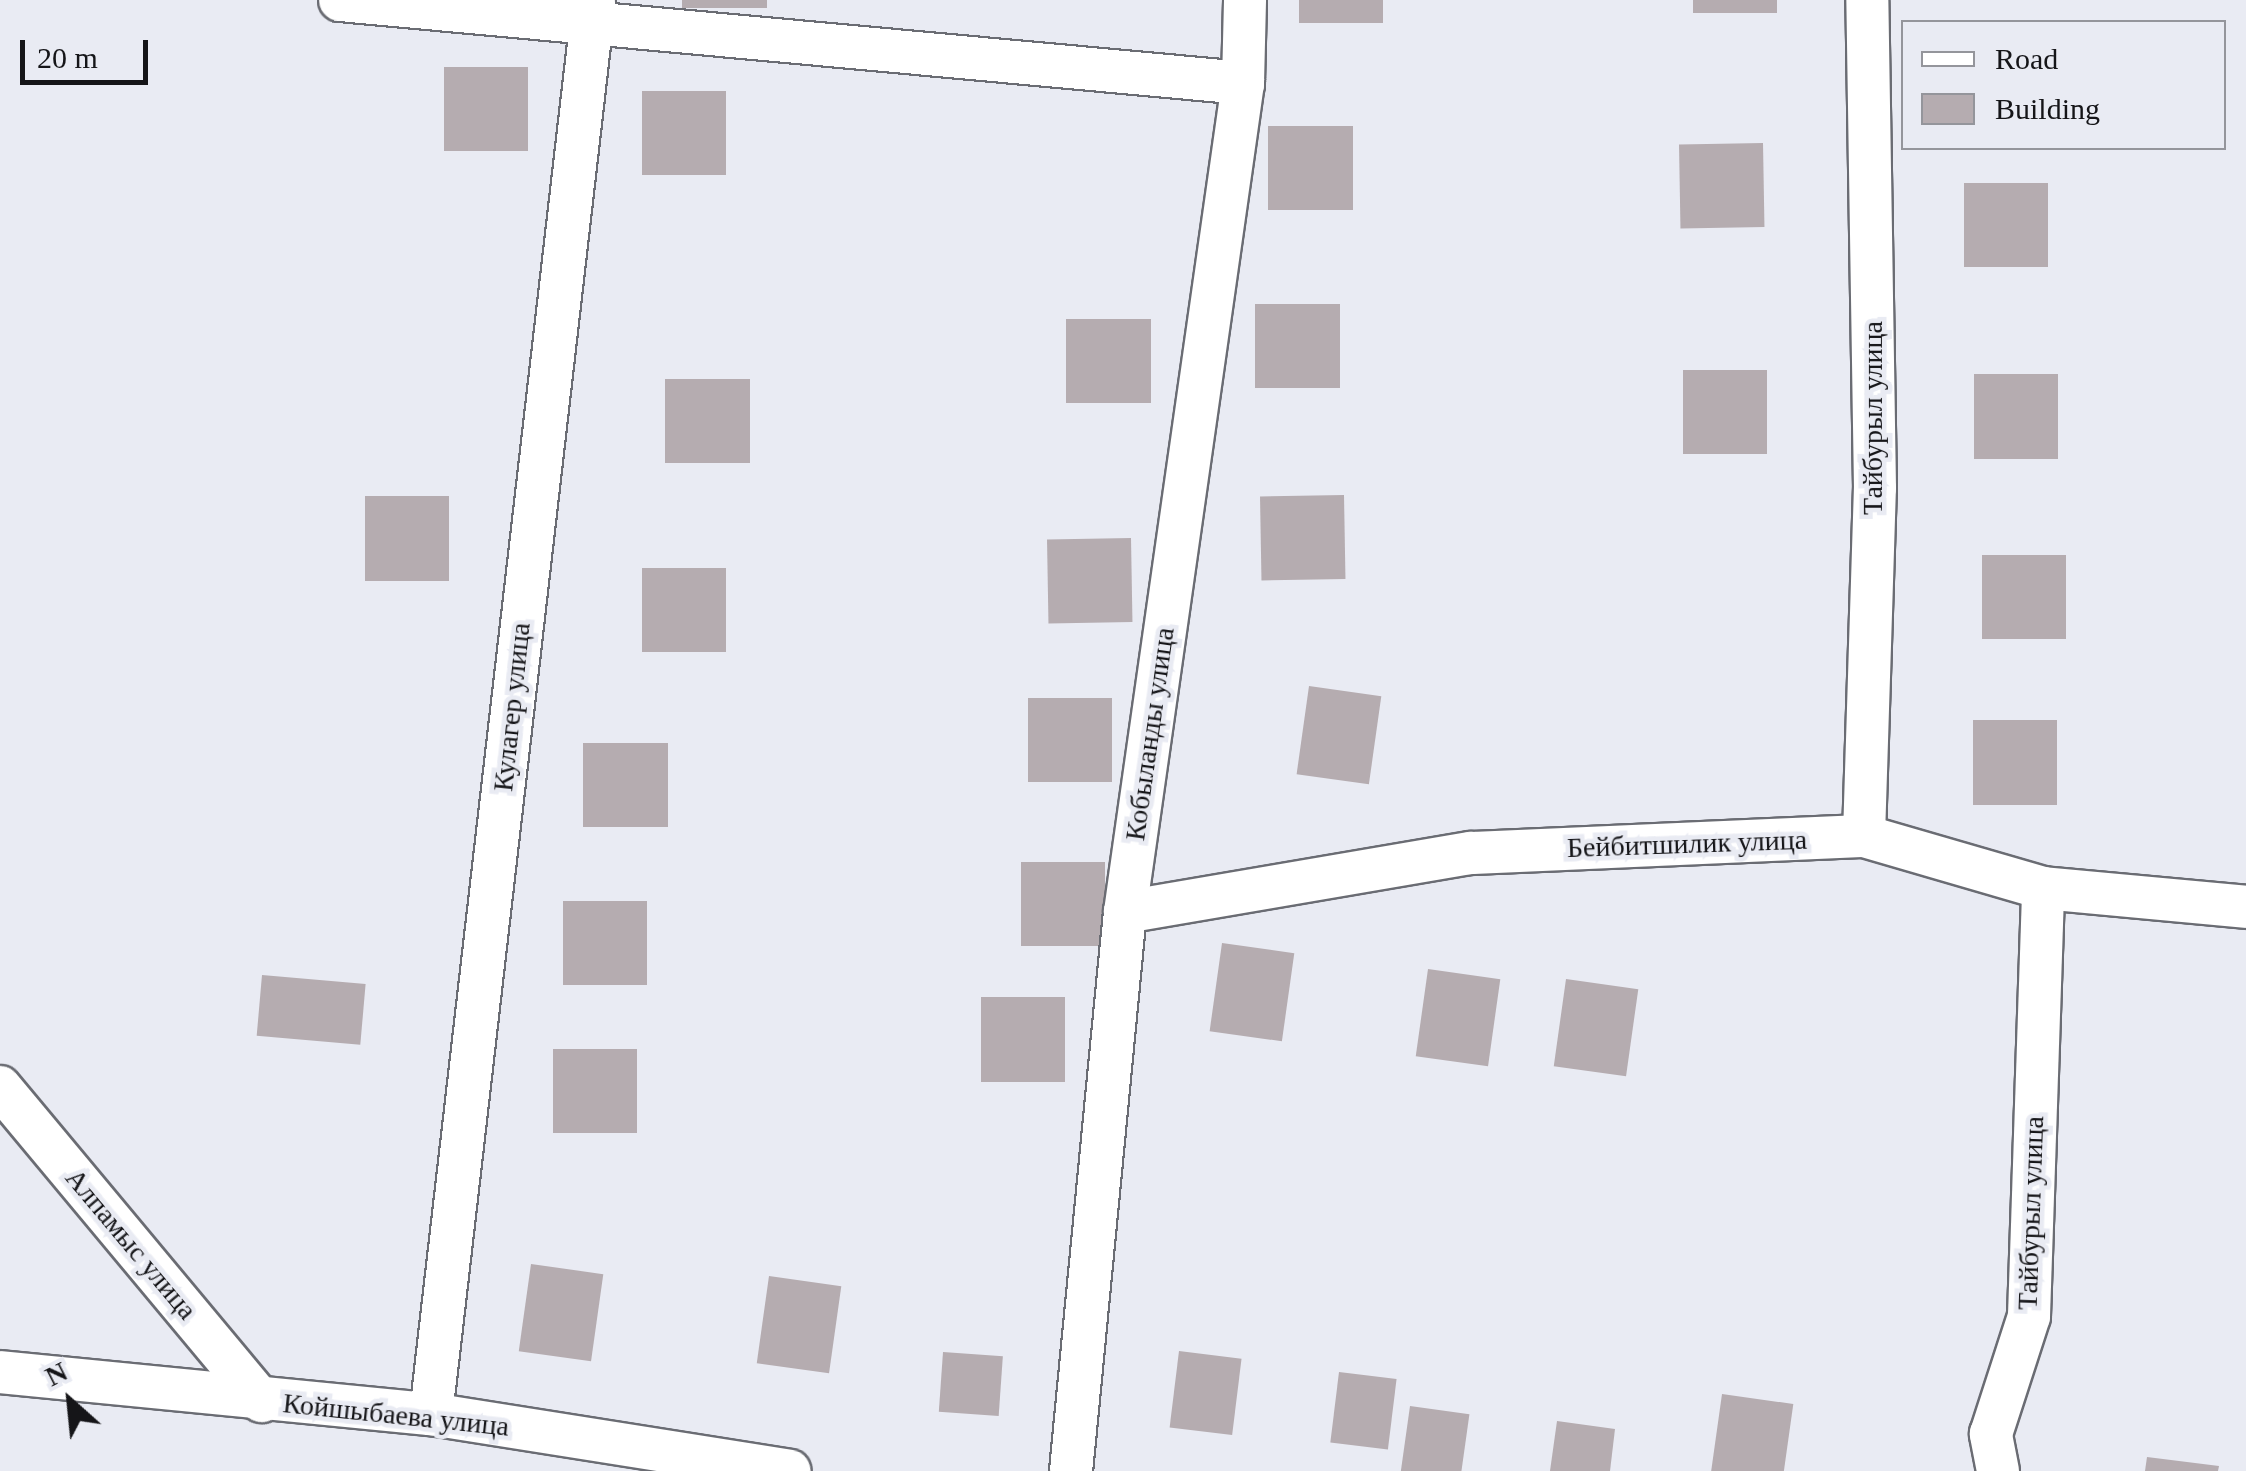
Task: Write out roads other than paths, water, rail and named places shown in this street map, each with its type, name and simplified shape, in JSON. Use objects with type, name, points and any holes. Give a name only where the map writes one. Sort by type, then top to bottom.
[{"type":"street","points":[[340,0],[592,12],[1242,82]]},
{"type":"street","name":"Кобыланды улица","points":[[1070,1471],[1125,912],[1242,82],[1246,0]]},
{"type":"street","name":"Тайбурыл улица","points":[[1864,836],[1875,488],[1867,0]]},
{"type":"street","name":"Кулагер улица","points":[[431,1414],[592,12]]},
{"type":"street","name":"Бейбитшилик улица","points":[[1125,912],[1471,853],[1864,836],[2043,888],[2246,907]]},
{"type":"street","name":"Тайбурыл улица","points":[[1998,1471],[1991,1434],[2029,1316],[2043,888]]},
{"type":"street","name":"Алпамыс улица","points":[[0,1087],[262,1401]]},
{"type":"street","name":"Койшыбаева улица","points":[[0,1372],[262,1401],[431,1414],[790,1471]]}]
